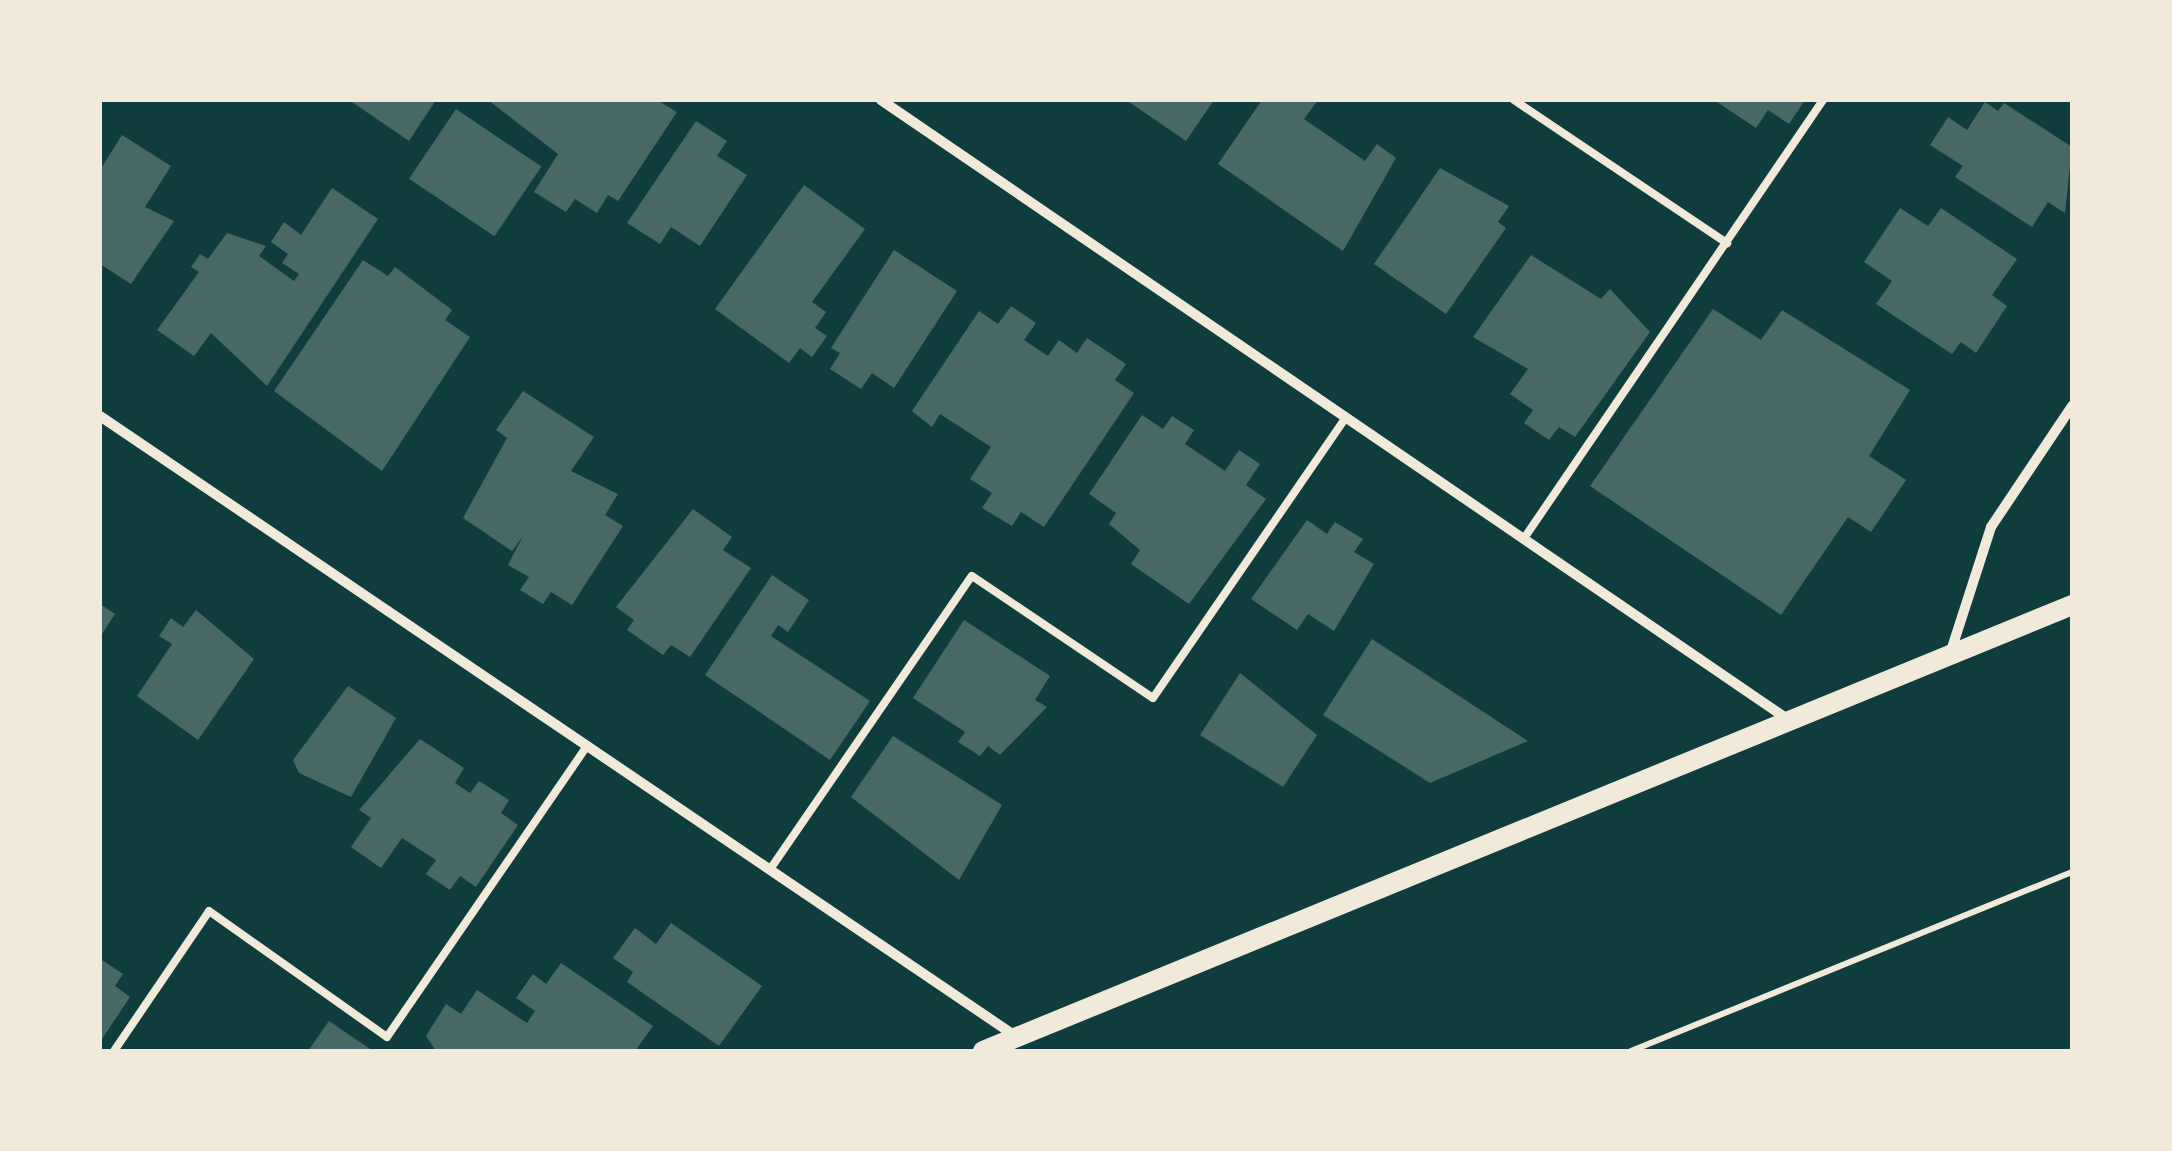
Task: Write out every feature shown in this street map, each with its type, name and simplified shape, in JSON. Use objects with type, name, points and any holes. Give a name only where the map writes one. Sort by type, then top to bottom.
[{"type":"main road","points":[[983,1051],[1793,723],[2072,605]]},
{"type":"street","points":[[881,100],[1527,534],[1793,723]]},
{"type":"street","points":[[1948,658],[1992,527],[2072,406]]},
{"type":"street","points":[[100,416],[1018,1037]]},
{"type":"lane","points":[[1514,100],[1727,243]]},
{"type":"lane","points":[[1527,534],[1823,100]]},
{"type":"lane","points":[[771,868],[972,576],[1153,698],[1348,414]]},
{"type":"lane","points":[[114,1051],[210,911],[387,1037],[588,745]]},
{"type":"path","points":[[1631,1051],[2072,872]]},
{"type":"building","points":[[349,100],[436,100],[409,141]]},
{"type":"building","points":[[488,100],[657,100],[677,112],[618,201],[608,195],[597,213],[575,199],[566,212],[534,192],[558,154]]},
{"type":"building","points":[[1126,100],[1214,100],[1186,141]]},
{"type":"building","points":[[1262,100],[1318,100],[1304,119],[1365,161],[1377,144],[1396,158],[1343,251],[1218,164]]},
{"type":"building","points":[[1714,100],[1805,100],[1789,124],[1768,110],[1756,128]]},
{"type":"building","points":[[1985,102],[1998,111],[2004,103],[2072,147],[2065,213],[2048,202],[2032,227],[1955,177],[1963,166],[1930,145],[1948,117],[1967,130]]},
{"type":"building","points":[[456,109],[541,167],[494,236],[409,179]]},
{"type":"building","points":[[696,121],[727,141],[717,156],[747,175],[700,246],[671,227],[660,244],[627,223]]},
{"type":"building","points":[[122,135],[171,166],[145,207],[174,221],[131,284],[100,264],[100,170]]},
{"type":"building","points":[[1440,168],[1509,206],[1498,222],[1506,228],[1446,314],[1374,264]]},
{"type":"building","points":[[804,185],[865,229],[812,302],[826,312],[815,328],[827,336],[812,357],[800,348],[789,363],[715,309]]},
{"type":"building","points":[[332,188],[378,219],[267,386],[211,333],[194,356],[157,330],[199,272],[191,267],[200,254],[208,259],[227,233],[266,246],[259,256],[294,281],[299,274],[282,263],[288,254],[271,242],[284,222],[301,235]]},
{"type":"building","points":[[1900,208],[1928,226],[1941,208],[2017,259],[1992,295],[2007,306],[1976,353],[1961,342],[1952,354],[1876,304],[1892,281],[1864,262]]},
{"type":"building","points":[[894,250],[957,291],[894,388],[872,373],[861,389],[830,369],[840,353],[831,348]]},
{"type":"building","points":[[1531,255],[1601,299],[1610,289],[1650,332],[1575,437],[1559,427],[1549,440],[1524,423],[1533,410],[1510,394],[1528,369],[1473,337]]},
{"type":"building","points":[[363,260],[388,276],[395,267],[452,310],[445,320],[470,337],[382,471],[274,391]]},
{"type":"building","points":[[1011,306],[1036,323],[1024,340],[1048,356],[1059,340],[1077,353],[1087,338],[1126,364],[1115,380],[1134,393],[1044,527],[1021,512],[1012,526],[982,508],[992,493],[970,479],[991,447],[940,414],[932,427],[912,411],[979,311],[998,324]]},
{"type":"building","points":[[1713,309],[1761,340],[1782,310],[1910,390],[1869,456],[1906,480],[1871,532],[1848,517],[1781,615],[1590,486]]},
{"type":"building","points":[[523,391],[594,437],[571,471],[618,494],[605,515],[623,526],[572,605],[551,592],[543,604],[520,590],[529,577],[508,565],[523,536],[512,551],[463,518],[507,438],[496,430]]},
{"type":"building","points":[[1142,415],[1163,429],[1172,416],[1194,430],[1185,444],[1225,471],[1239,450],[1260,464],[1246,485],[1266,499],[1189,604],[1131,564],[1140,550],[1109,524],[1116,513],[1089,494]]},
{"type":"building","points":[[693,509],[732,537],[723,550],[751,568],[690,657],[671,645],[663,655],[627,630],[634,620],[616,607]]},
{"type":"building","points":[[1307,520],[1327,534],[1335,522],[1363,539],[1354,552],[1374,564],[1334,631],[1308,614],[1297,630],[1251,599]]},
{"type":"building","points":[[772,575],[809,600],[788,632],[778,625],[771,636],[870,701],[830,760],[705,675]]},
{"type":"building","points":[[100,604],[115,614],[100,637]]},
{"type":"building","points":[[196,610],[254,659],[198,740],[137,696],[172,644],[159,636],[171,618],[183,627]]},
{"type":"building","points":[[964,620],[1050,676],[1035,700],[1047,707],[1000,755],[988,746],[980,756],[958,742],[965,732],[913,698]]},
{"type":"building","points":[[1372,639],[1528,741],[1430,783],[1323,715]]},
{"type":"building","points":[[1240,673],[1317,735],[1283,787],[1200,735]]},
{"type":"building","points":[[348,686],[396,718],[351,797],[299,773],[293,760]]},
{"type":"building","points":[[893,736],[1002,805],[959,880],[851,797]]},
{"type":"building","points":[[420,739],[464,768],[455,783],[470,793],[479,781],[509,800],[501,813],[518,825],[476,887],[460,876],[450,890],[426,874],[436,860],[402,838],[381,868],[351,847],[371,818],[359,810]]},
{"type":"building","points":[[671,923],[762,986],[719,1046],[627,982],[633,972],[613,958],[635,928],[656,944]]},
{"type":"building","points":[[102,960],[123,974],[115,986],[130,997],[100,1042]]},
{"type":"building","points":[[561,963],[653,1026],[635,1051],[436,1051],[426,1036],[446,1004],[461,1014],[477,990],[527,1023],[535,1011],[516,998],[533,974],[546,984]]},
{"type":"building","points":[[329,1021],[373,1051],[308,1051]]}]
